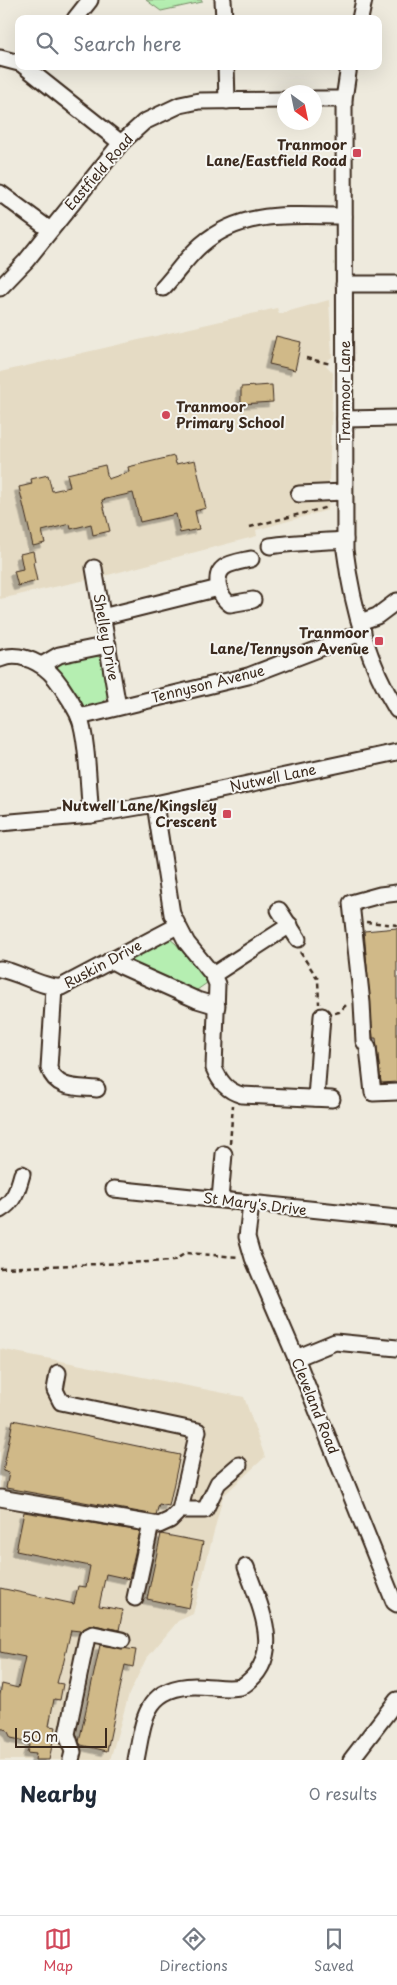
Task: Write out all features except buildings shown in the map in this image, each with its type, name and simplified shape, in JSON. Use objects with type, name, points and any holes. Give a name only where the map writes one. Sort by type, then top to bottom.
[{"type":"street","points":[[78,15],[90,0]]},
{"type":"street","points":[[223,0],[224,15]]},
{"type":"street","points":[[361,15],[364,0]]},
{"type":"street","points":[[0,58],[15,62]]},
{"type":"street","points":[[34,70],[121,143]]},
{"type":"street","points":[[226,70],[227,101]]},
{"type":"street","name":"Tranmoor Lane","points":[[348,70],[344,99],[345,540],[348,579],[361,627],[382,682],[397,710]]},
{"type":"street","points":[[322,99],[344,99]]},
{"type":"street","name":"Eastfield Road","points":[[0,288],[26,262],[121,143],[144,122],[180,105],[199,101],[277,100]]},
{"type":"street","points":[[0,193],[50,230]]},
{"type":"street","points":[[164,288],[200,245],[241,222],[265,217],[344,216]]},
{"type":"street","points":[[344,284],[397,284]]},
{"type":"street","points":[[345,419],[397,418]]},
{"type":"street","points":[[299,494],[344,498]]},
{"type":"street","points":[[270,546],[297,542],[345,540]]},
{"type":"street","points":[[251,559],[234,562],[221,570],[217,580],[225,600],[230,604],[253,600]]},
{"type":"street","name":"Shelley Drive","points":[[94,568],[118,707]]},
{"type":"street","points":[[102,616],[219,588]]},
{"type":"street","name":"Tennyson Avenue","points":[[79,718],[248,676],[361,627],[397,601]]},
{"type":"street","points":[[42,665],[59,655],[108,645]]},
{"type":"street","points":[[0,659],[5,657],[26,657],[42,665],[56,678],[70,700],[79,718],[83,736],[91,816]]},
{"type":"street","name":"Nutwell Lane","points":[[0,823],[91,816],[397,752]]},
{"type":"street","points":[[155,804],[170,906],[176,926],[213,975],[217,984],[214,1068],[219,1080],[234,1093],[242,1096],[316,1091],[332,1099]]},
{"type":"street","points":[[397,892],[351,903],[362,1003],[364,1041],[368,1048],[373,1093],[397,1092]]},
{"type":"street","points":[[280,910],[298,939]]},
{"type":"street","points":[[213,975],[290,925]]},
{"type":"street","name":"Ruskin Drive","points":[[0,969],[22,975],[54,988],[66,985],[176,926]]},
{"type":"street","points":[[110,960],[197,1000],[217,1006]]},
{"type":"street","points":[[54,988],[50,1068],[52,1075],[64,1085],[90,1083]]},
{"type":"street","points":[[316,1091],[322,1016]]},
{"type":"street","points":[[220,1199],[224,1154]]},
{"type":"street","points":[[0,1210],[13,1198],[18,1190],[22,1174]]},
{"type":"street","name":"St Mary's Drive","points":[[114,1189],[397,1218]]},
{"type":"street","name":"Cleveland Road","points":[[251,1204],[247,1237],[253,1258],[397,1604]]},
{"type":"street","points":[[296,1358],[335,1342],[397,1348]]},
{"type":"street","points":[[0,1498],[159,1525],[170,1520],[180,1510],[198,1431],[61,1402],[55,1390],[58,1373]]},
{"type":"street","points":[[180,1510],[205,1510],[218,1483],[239,1466]]},
{"type":"street","points":[[135,1598],[151,1524]]},
{"type":"street","points":[[136,1760],[145,1715],[159,1696],[173,1688],[195,1686],[241,1688],[255,1676],[263,1661],[268,1644],[266,1626],[246,1568]]},
{"type":"street","points":[[71,1760],[73,1752],[67,1734],[87,1637],[93,1634],[122,1640]]},
{"type":"street","points":[[351,1760],[397,1700]]},
{"type":"path","points":[[306,358],[345,368]]},
{"type":"path","points":[[250,527],[344,498]]},
{"type":"path","points":[[353,920],[397,925]]},
{"type":"path","points":[[298,939],[297,947],[318,979],[318,997],[322,1016],[338,1012],[348,1003],[362,1003]]},
{"type":"path","points":[[224,1154],[231,1144],[234,1093]]},
{"type":"path","points":[[0,1268],[173,1261],[186,1253],[253,1258]]},
{"type":"shaded area","name":"Tranmoor Primary School","points":[[329,300],[332,357],[327,361],[326,365],[333,373],[328,510],[256,530],[257,536],[104,576],[0,599],[0,372],[277,308],[279,314]]},
{"type":"shaded area","points":[[0,1349],[244,1397],[265,1457],[223,1496],[193,1614],[178,1621],[146,1659],[129,1694],[110,1760],[0,1760]]},
{"type":"green space","points":[[146,0],[202,0],[202,2],[161,11]]},
{"type":"green space","points":[[95,655],[104,663],[108,694],[101,704],[88,708],[77,702],[55,669],[62,660]]},
{"type":"green space","points":[[170,939],[205,977],[207,983],[197,990],[191,990],[132,964],[132,957],[161,941]]},
{"type":"place","name":"Tranmoor Lane/Eastfield Road","points":[[357,153]]},
{"type":"place","name":"Tranmoor Primary School","points":[[166,415]]},
{"type":"place","name":"Tranmoor Lane/Tennyson Avenue","points":[[379,641]]},
{"type":"place","name":"Nutwell Lane/Kingsley Crescent","points":[[227,814]]}]
